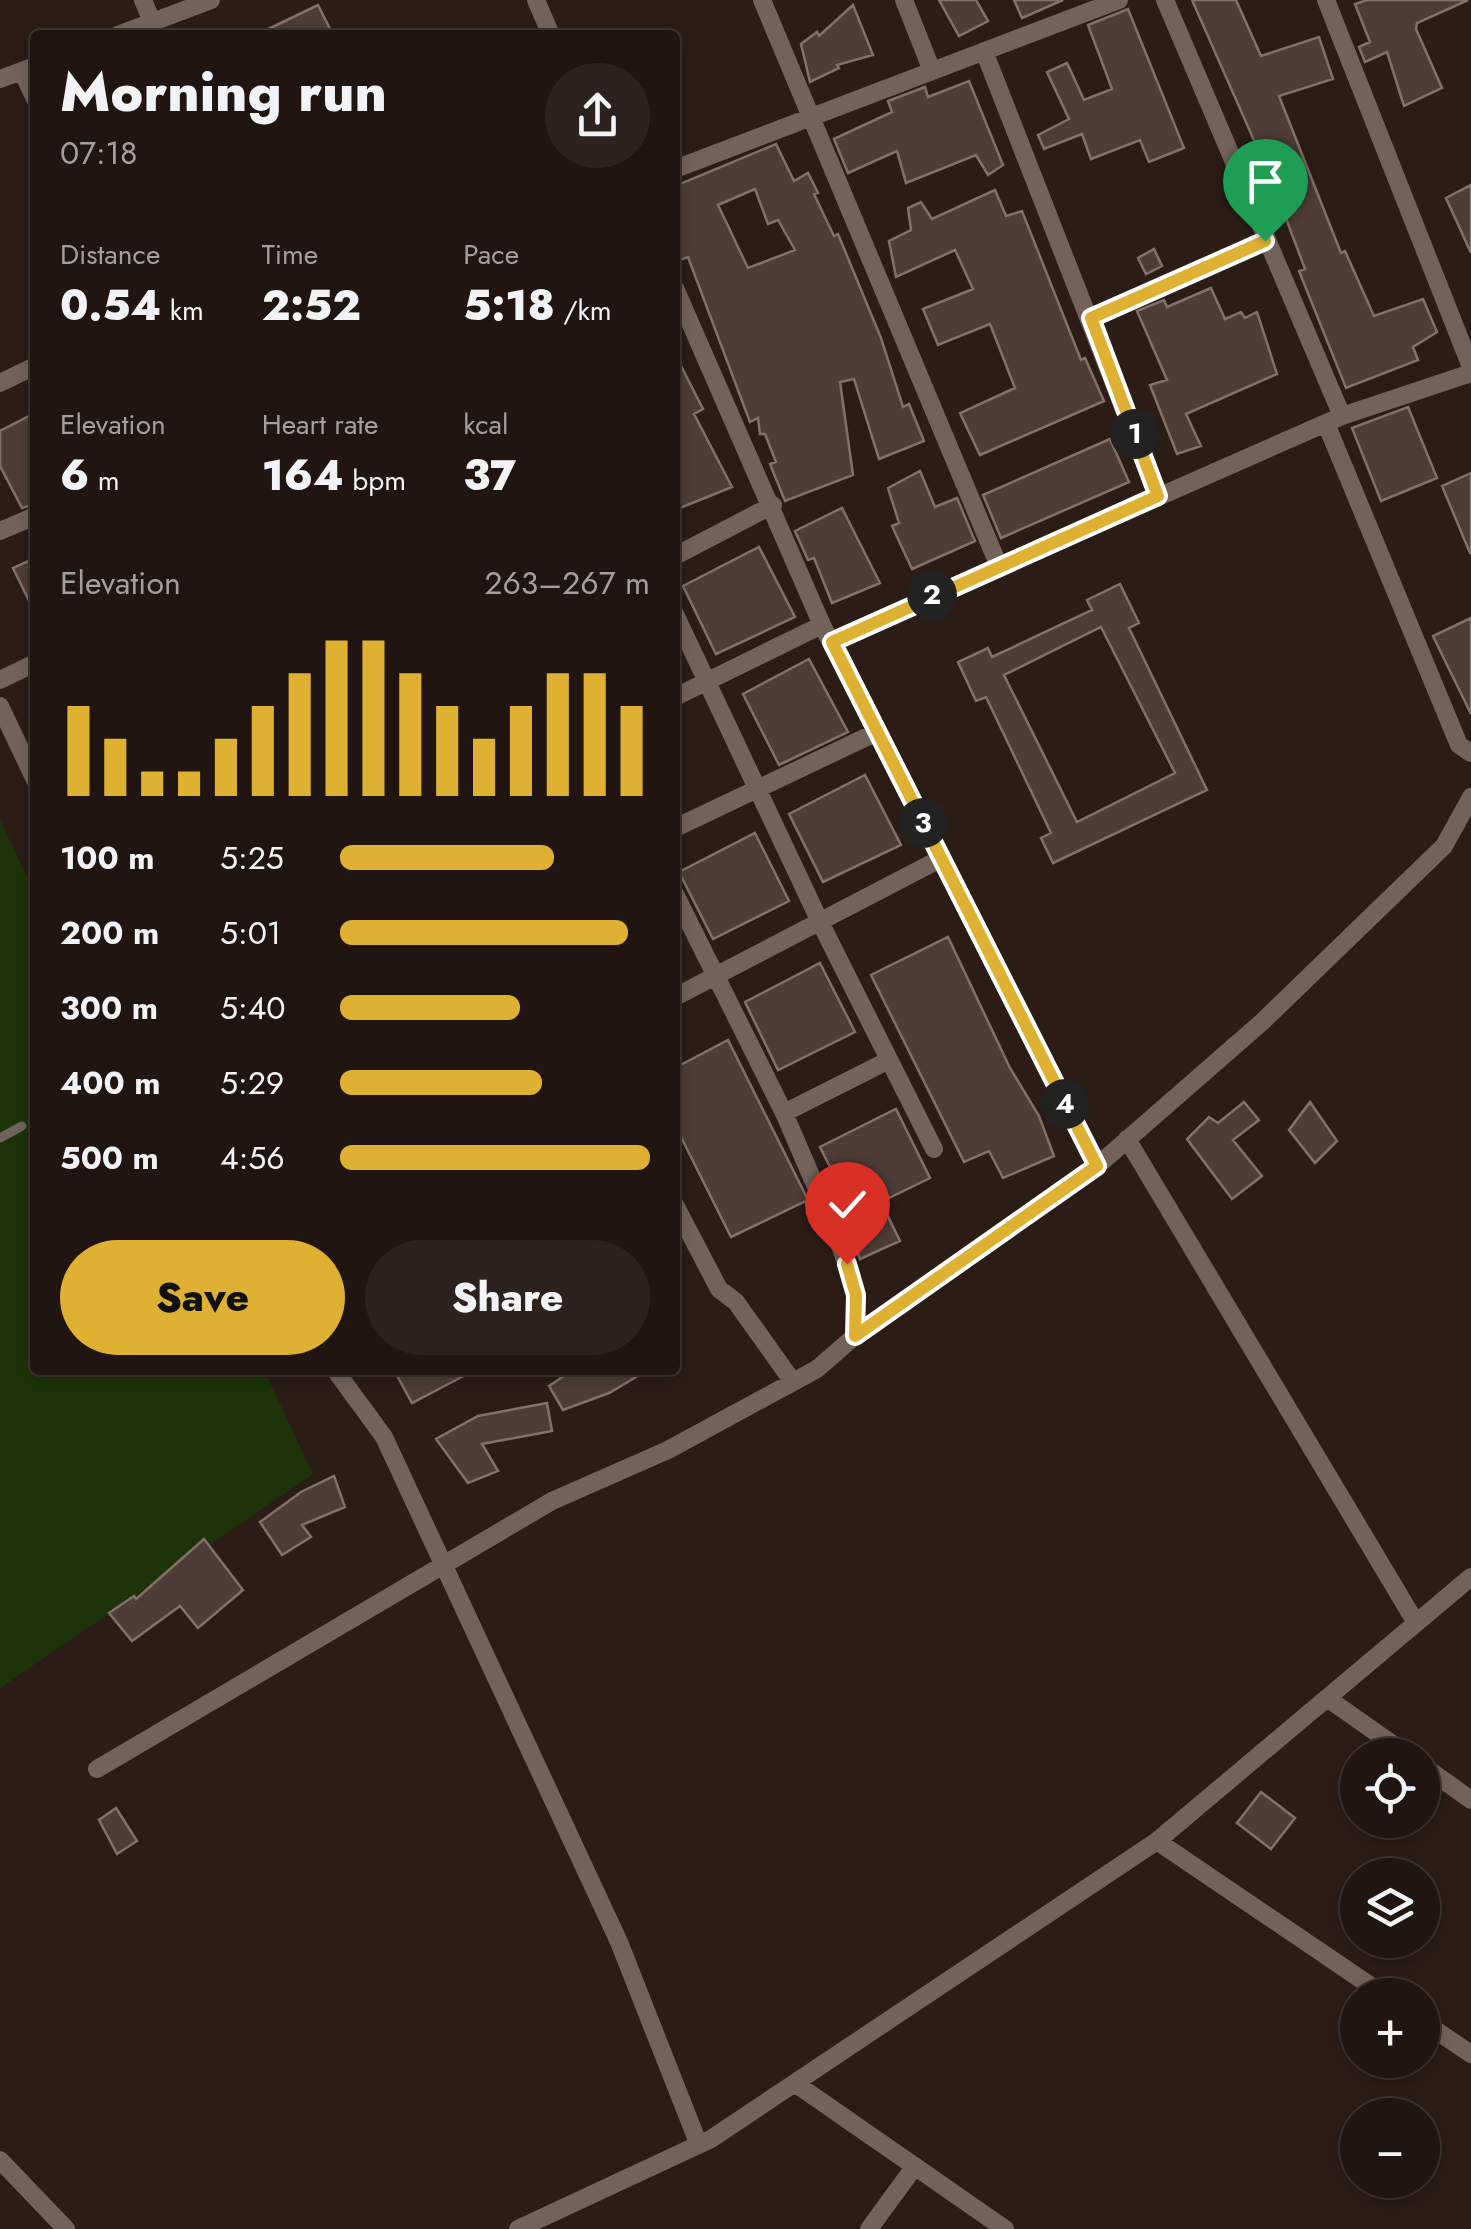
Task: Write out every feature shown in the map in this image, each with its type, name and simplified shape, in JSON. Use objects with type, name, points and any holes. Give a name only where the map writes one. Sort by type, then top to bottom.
[{"type":"street","points":[[143,0],[152,22]]},
{"type":"street","points":[[131,30],[211,0]]},
{"type":"street","points":[[536,0],[549,30]]},
{"type":"street","points":[[762,0],[998,564]]},
{"type":"street","points":[[904,0],[932,71]]},
{"type":"street","points":[[680,168],[1119,0]]},
{"type":"street","points":[[1165,0],[1265,241],[1459,744],[1471,753]]},
{"type":"street","points":[[680,694],[1335,421],[1471,370],[1326,0]]},
{"type":"street","points":[[984,51],[1158,496]]},
{"type":"street","points":[[0,79],[28,68]]},
{"type":"street","points":[[1091,318],[1265,241]]},
{"type":"street","points":[[680,299],[827,633],[1097,1166]]},
{"type":"street","points":[[0,384],[30,369]]},
{"type":"street","points":[[680,553],[773,504]]},
{"type":"street","points":[[0,530],[30,518]]},
{"type":"street","points":[[680,624],[821,924],[934,1148]]},
{"type":"street","points":[[0,680],[30,665]]},
{"type":"street","points":[[0,706],[30,769]]},
{"type":"street","points":[[680,826],[876,733]]},
{"type":"street","points":[[96,1769],[552,1501],[668,1450],[817,1369],[855,1336],[1097,1166],[1128,1139],[1262,1022],[1444,846],[1471,798]]},
{"type":"street","points":[[680,995],[942,858]]},
{"type":"street","points":[[680,904],[784,1113],[847,1264],[856,1295],[855,1336]]},
{"type":"street","points":[[784,1113],[888,1060]]},
{"type":"street","points":[[1128,1139],[1416,1623]]},
{"type":"street","points":[[680,1214],[719,1288],[736,1302],[793,1382]]},
{"type":"street","points":[[339,1375],[373,1417],[620,1942],[699,2144]]},
{"type":"street","points":[[518,2229],[699,2144],[796,2084],[1157,1842],[1471,1577]]},
{"type":"street","points":[[1327,1698],[1384,1738]]},
{"type":"street","points":[[1440,1778],[1471,1800]]},
{"type":"street","points":[[1157,1842],[1359,1978]]},
{"type":"street","points":[[1440,2033],[1471,2054]]},
{"type":"street","points":[[796,2084],[1005,2229]]},
{"type":"street","points":[[0,2160],[66,2229]]},
{"type":"street","points":[[869,2229],[915,2166]]},
{"type":"lane","points":[[0,1138],[22,1126]]},
{"type":"green space","points":[[0,820],[30,883],[30,1375],[266,1375],[313,1474],[0,1688]]},
{"type":"building","points":[[939,0],[976,0],[988,21],[959,36]]},
{"type":"building","points":[[1014,0],[1063,0],[1022,18]]},
{"type":"building","points":[[1192,0],[1236,0],[1261,56],[1319,37],[1333,79],[1279,96],[1341,253],[1345,251],[1374,316],[1423,299],[1437,332],[1413,347],[1418,360],[1346,388],[1299,271],[1305,269],[1272,181]]},
{"type":"building","points":[[1367,0],[1468,0],[1417,23],[1416,29],[1442,88],[1404,106],[1387,52],[1365,62],[1359,47],[1370,42],[1355,4]]},
{"type":"building","points":[[318,5],[330,30],[266,30]]},
{"type":"building","points":[[853,5],[873,55],[837,65],[839,68],[810,82],[801,44],[817,32],[819,36]]},
{"type":"building","points":[[1128,9],[1184,148],[1149,162],[1140,140],[1091,159],[1082,134],[1044,149],[1038,135],[1069,119],[1047,72],[1067,63],[1084,100],[1112,89],[1088,25]]},
{"type":"building","points":[[969,81],[1003,165],[988,175],[976,155],[906,183],[897,151],[848,173],[834,139],[892,112],[888,101],[925,87],[928,97]]},
{"type":"building","points":[[776,144],[794,181],[808,173],[818,193],[814,194],[834,236],[838,234],[881,338],[903,407],[909,404],[924,441],[879,459],[854,379],[840,382],[853,475],[785,501],[770,464],[776,462],[765,434],[760,434],[758,418],[750,422],[688,257],[680,260],[680,184]],"holes":[[[755,189],[768,224],[778,220],[795,250],[748,268],[718,205]]]},
{"type":"building","points":[[1471,185],[1471,253],[1446,198]]},
{"type":"building","points":[[995,190],[1006,216],[1022,211],[1081,360],[1085,358],[1104,401],[980,455],[960,413],[1015,388],[990,324],[938,345],[923,309],[973,289],[955,250],[896,277],[889,241],[911,230],[908,208],[921,202],[932,219]]},
{"type":"building","points":[[1154,249],[1162,266],[1146,274],[1138,258]]},
{"type":"building","points":[[1211,288],[1225,319],[1241,312],[1245,318],[1257,312],[1277,374],[1186,414],[1201,446],[1177,454],[1150,385],[1167,380],[1137,311],[1164,300],[1167,307]]},
{"type":"building","points":[[680,364],[703,409],[694,414],[732,487],[680,508]]},
{"type":"building","points":[[1408,407],[1437,478],[1381,501],[1352,428]]},
{"type":"building","points":[[30,416],[30,506],[22,508],[0,466],[0,431]]},
{"type":"building","points":[[1110,439],[1129,482],[1001,538],[983,495]]},
{"type":"building","points":[[920,471],[935,507],[957,498],[975,541],[912,569],[892,526],[899,523],[888,488]]},
{"type":"building","points":[[1471,473],[1471,553],[1470,553],[1442,486]]},
{"type":"building","points":[[842,508],[880,583],[832,603],[814,558],[808,560],[795,531]]},
{"type":"building","points":[[759,547],[795,617],[716,654],[683,586]]},
{"type":"building","points":[[30,560],[30,603],[13,568]]},
{"type":"building","points":[[1120,584],[1139,623],[1129,628],[1207,790],[1053,863],[1041,838],[1051,833],[986,697],[976,701],[958,662],[988,648],[992,657],[1092,610],[1087,600]],"holes":[[[1101,627],[1175,773],[1077,822],[1004,675]]]},
{"type":"building","points":[[1471,618],[1471,714],[1433,636]]},
{"type":"building","points":[[809,659],[848,732],[779,765],[743,694]]},
{"type":"building","points":[[865,775],[901,845],[823,882],[789,814]]},
{"type":"building","points":[[755,833],[789,901],[713,939],[680,871]]},
{"type":"building","points":[[948,937],[1010,1068],[1039,1116],[1054,1156],[1003,1178],[989,1151],[964,1162],[871,975]]},
{"type":"building","points":[[820,963],[855,1032],[778,1070],[745,1002]]},
{"type":"building","points":[[728,1040],[808,1200],[731,1237],[680,1135],[680,1065]]},
{"type":"building","points":[[1244,1102],[1259,1120],[1233,1140],[1262,1176],[1232,1199],[1187,1139],[1209,1117],[1218,1123]]},
{"type":"building","points":[[1310,1102],[1337,1141],[1315,1163],[1289,1130]]},
{"type":"building","points":[[896,1109],[930,1178],[881,1202],[900,1241],[860,1259],[852,1238],[862,1231],[820,1147]]},
{"type":"building","points":[[397,1375],[465,1375],[412,1403]]},
{"type":"building","points":[[566,1375],[640,1375],[609,1393],[563,1410],[549,1386]]},
{"type":"building","points":[[547,1403],[552,1431],[482,1444],[498,1471],[468,1483],[436,1439],[478,1416]]},
{"type":"building","points":[[334,1476],[345,1507],[302,1525],[311,1537],[282,1555],[260,1522],[301,1492]]},
{"type":"building","points":[[204,1539],[243,1590],[198,1628],[180,1606],[132,1641],[109,1613],[134,1596],[136,1599]]},
{"type":"building","points":[[1261,1792],[1295,1818],[1271,1849],[1237,1823]]},
{"type":"building","points":[[116,1808],[137,1841],[117,1854],[99,1820]]},
{"type":"route","points":[[847,1264],[856,1295],[855,1336],[1097,1166],[832,642],[998,564],[1158,496],[1091,318],[1265,241]]}]
